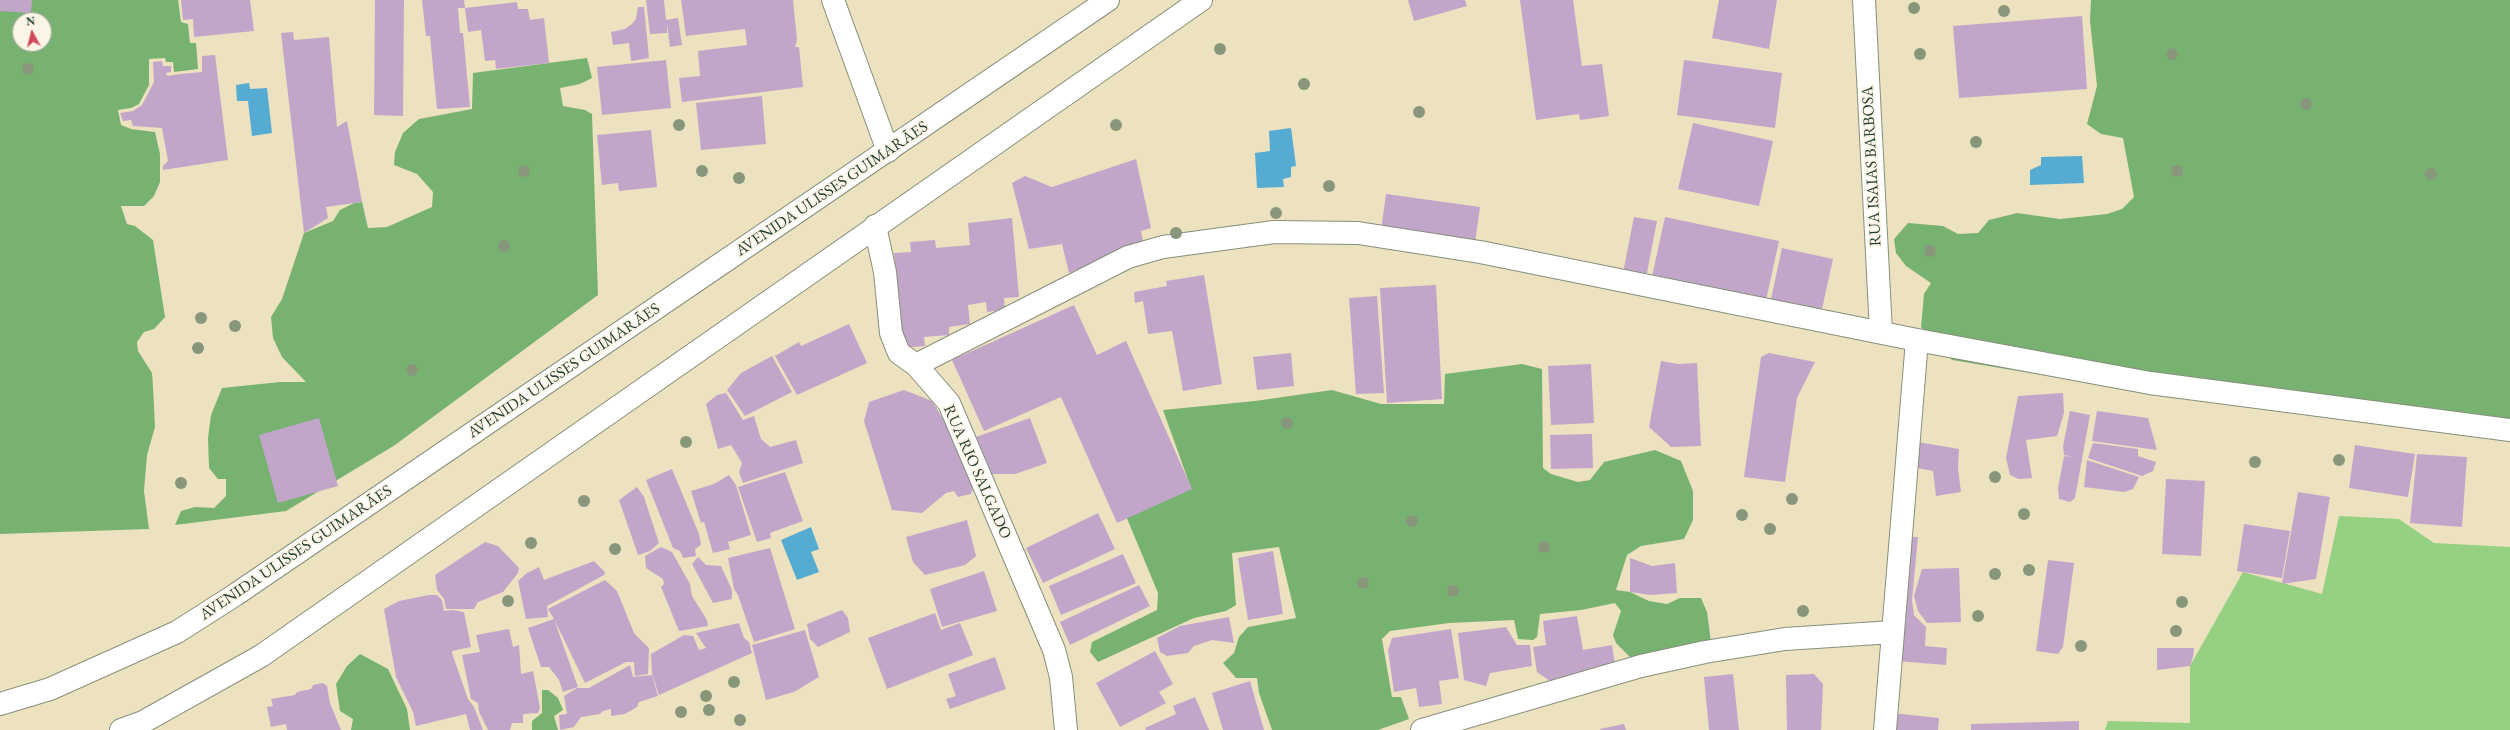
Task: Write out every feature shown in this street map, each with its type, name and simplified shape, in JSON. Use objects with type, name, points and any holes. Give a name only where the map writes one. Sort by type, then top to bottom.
[{"type":"street","points":[[833,0],[888,151]]},
{"type":"street","name":"AVENIDA ULISSES GUIMARÃES","points":[[0,704],[50,689],[184,628],[235,595],[1108,0]]},
{"type":"street","points":[[121,730],[143,722],[261,656],[875,226],[1201,0]]},
{"type":"street","name":"RUA ISAIAS BARBOSA","points":[[1864,0],[1880,332]]},
{"type":"street","name":"RUA RIO SALGADO","points":[[875,226],[885,272],[891,333],[899,353],[916,365],[949,403],[1054,650],[1061,677],[1066,730]]},
{"type":"street","points":[[916,365],[1128,257],[1163,247],[1274,232],[1358,233],[1480,252],[1917,340],[2150,383],[2510,430]]},
{"type":"street","points":[[1885,730],[1917,340]]},
{"type":"street","points":[[1422,730],[1641,666],[1705,652],[1785,639],[1893,632]]},
{"type":"green space","points":[[0,0],[178,0],[181,22],[188,24],[190,43],[196,43],[198,69],[174,72],[173,62],[166,62],[165,58],[149,59],[149,85],[139,104],[131,108],[118,110],[121,125],[131,129],[155,132],[160,154],[160,182],[154,196],[144,206],[121,206],[127,224],[135,226],[153,240],[165,317],[154,329],[144,332],[137,342],[138,351],[152,373],[153,387],[155,427],[147,455],[144,491],[149,529],[0,534]]},
{"type":"green space","points":[[2091,0],[2510,0],[2510,438],[2200,401],[1952,360],[1921,327],[1924,294],[1931,283],[1906,266],[1896,253],[1894,239],[1908,223],[1943,226],[1958,234],[1978,233],[1989,220],[2017,213],[2060,219],[2107,214],[2122,209],[2134,197],[2123,138],[2101,134],[2087,124],[2097,86],[2090,21]]},
{"type":"green space","points":[[587,58],[592,78],[580,84],[560,88],[563,106],[585,110],[592,114],[598,295],[395,445],[286,511],[175,525],[181,511],[195,507],[214,508],[226,496],[226,479],[218,479],[209,468],[208,438],[211,415],[222,388],[280,382],[306,382],[282,357],[273,338],[271,317],[282,299],[304,233],[333,221],[340,210],[354,203],[362,202],[368,228],[387,227],[432,207],[433,192],[417,174],[394,165],[395,152],[403,133],[419,119],[472,109],[473,73]]},
{"type":"green space","points":[[1522,364],[1542,369],[1543,468],[1551,474],[1578,482],[1590,480],[1604,462],[1655,450],[1681,461],[1693,491],[1693,520],[1684,539],[1641,546],[1627,555],[1616,590],[1630,592],[1649,601],[1667,604],[1680,598],[1701,598],[1707,612],[1711,642],[1631,658],[1616,643],[1613,635],[1621,611],[1615,603],[1581,610],[1540,614],[1537,637],[1533,640],[1518,639],[1514,620],[1449,623],[1390,631],[1382,639],[1392,697],[1401,697],[1409,719],[1378,730],[1272,730],[1259,693],[1257,678],[1236,678],[1223,663],[1234,653],[1239,637],[1248,627],[1296,618],[1279,547],[1232,553],[1236,605],[1226,611],[1194,618],[1098,662],[1090,652],[1092,642],[1157,610],[1158,593],[1126,516],[1191,488],[1163,410],[1255,401],[1332,390],[1381,404],[1444,404],[1445,374]]},
{"type":"green space","points":[[2339,516],[2399,519],[2434,543],[2510,547],[2510,730],[2105,730],[2108,721],[2190,723],[2190,666],[2243,572],[2322,594]]},
{"type":"green space","points":[[360,654],[388,669],[407,709],[410,730],[351,730],[353,719],[340,711],[336,684],[347,666]]},
{"type":"green space","points":[[542,690],[548,690],[558,698],[563,710],[554,716],[558,730],[532,730],[532,721],[542,713]]},
{"type":"water","points":[[249,83],[250,89],[267,88],[272,133],[252,136],[248,101],[237,101],[236,85]]},
{"type":"water","points":[[1291,128],[1296,166],[1291,167],[1291,177],[1283,179],[1284,187],[1257,188],[1255,153],[1270,151],[1269,131]]},
{"type":"water","points":[[2082,156],[2084,183],[2030,185],[2030,170],[2041,165],[2041,157]]},
{"type":"water","points":[[811,527],[819,549],[811,552],[819,572],[797,580],[781,540]]},
{"type":"building","points":[[0,0],[32,0],[31,12],[0,11]]},
{"type":"building","points":[[181,0],[250,0],[254,31],[194,37],[193,19],[183,20]]},
{"type":"building","points":[[375,0],[404,0],[403,116],[374,115]]},
{"type":"building","points":[[422,0],[464,0],[465,8],[458,8],[460,33],[463,33],[470,107],[437,109],[430,36],[426,36]]},
{"type":"building","points":[[646,0],[664,0],[666,20],[678,18],[682,45],[670,47],[667,24],[667,33],[650,34]]},
{"type":"building","points":[[681,0],[793,0],[797,40],[795,47],[799,47],[803,87],[682,102],[679,78],[700,76],[698,51],[747,45],[745,29],[686,36]]},
{"type":"building","points":[[1408,0],[1465,0],[1467,6],[1414,21]]},
{"type":"building","points":[[1520,0],[1573,0],[1582,66],[1602,64],[1609,116],[1580,120],[1579,114],[1536,120]]},
{"type":"building","points":[[1719,0],[1777,0],[1769,49],[1712,38]]},
{"type":"building","points":[[517,2],[518,9],[528,9],[530,20],[544,18],[549,63],[496,69],[495,60],[485,61],[481,30],[468,32],[465,8]]},
{"type":"building","points":[[638,7],[644,7],[649,58],[631,61],[629,43],[613,45],[611,32],[625,29],[632,24],[636,19]]},
{"type":"building","points":[[2082,16],[2087,89],[1959,98],[1953,26]]},
{"type":"building","points":[[293,32],[294,40],[329,37],[337,127],[347,121],[362,202],[326,207],[328,218],[304,233],[281,33]]},
{"type":"building","points":[[215,55],[228,160],[163,170],[163,166],[168,161],[162,128],[133,126],[131,120],[123,121],[120,113],[133,111],[142,105],[154,82],[153,62],[162,61],[163,66],[171,66],[171,72],[166,73],[167,76],[202,72],[202,56]]},
{"type":"building","points":[[666,60],[671,108],[602,115],[597,67]]},
{"type":"building","points":[[1684,60],[1782,73],[1775,128],[1677,115]]},
{"type":"building","points":[[762,96],[766,144],[701,150],[696,103]]},
{"type":"building","points":[[1693,123],[1773,141],[1759,206],[1678,189]]},
{"type":"building","points":[[651,130],[657,187],[619,191],[618,183],[602,185],[597,135]]},
{"type":"building","points":[[1136,159],[1151,228],[1141,231],[1143,242],[1069,273],[1062,244],[1029,249],[1012,183],[1025,176],[1052,187]]},
{"type":"building","points":[[1386,194],[1480,207],[1475,243],[1381,230]]},
{"type":"building","points":[[1634,217],[1657,221],[1645,283],[1622,278]]},
{"type":"building","points":[[1665,217],[1779,241],[1765,305],[1651,281]]},
{"type":"building","points":[[1012,218],[1019,297],[1004,298],[1005,310],[987,312],[986,302],[968,305],[970,324],[949,327],[949,335],[924,337],[925,346],[903,348],[894,253],[911,252],[910,242],[935,240],[936,248],[970,245],[968,223]]},
{"type":"building","points":[[1782,248],[1833,259],[1820,318],[1769,308]]},
{"type":"building","points":[[1204,275],[1222,384],[1183,391],[1172,331],[1148,334],[1143,301],[1135,303],[1134,292],[1167,286],[1166,281]]},
{"type":"building","points":[[1436,285],[1442,399],[1387,403],[1380,288]]},
{"type":"building","points":[[1377,296],[1384,393],[1356,394],[1349,298]]},
{"type":"building","points":[[1074,305],[1097,355],[1126,341],[1192,489],[1117,523],[1061,397],[984,431],[952,360]]},
{"type":"building","points":[[849,324],[867,363],[797,395],[775,356],[799,342],[801,346]]},
{"type":"building","points":[[1291,353],[1294,386],[1257,390],[1253,357]]},
{"type":"building","points":[[1769,353],[1815,362],[1797,398],[1785,482],[1744,477],[1761,357]]},
{"type":"building","points":[[772,356],[792,392],[745,416],[727,390],[741,373]]},
{"type":"building","points":[[1661,361],[1678,364],[1697,363],[1701,446],[1671,447],[1649,427]]},
{"type":"building","points":[[1591,364],[1594,423],[1551,425],[1548,366]]},
{"type":"building","points":[[904,390],[932,401],[947,426],[953,443],[961,441],[974,485],[971,494],[958,497],[954,491],[946,493],[922,513],[892,510],[864,421],[869,402]]},
{"type":"building","points":[[726,393],[743,420],[754,416],[761,439],[770,447],[796,440],[803,463],[743,483],[739,472],[742,463],[731,445],[718,449],[706,404],[717,395]]},
{"type":"building","points":[[2063,393],[2064,413],[2057,436],[2026,440],[2032,478],[2019,479],[2010,475],[2006,458],[2018,396]]},
{"type":"building","points":[[2070,411],[2090,415],[2075,498],[2070,502],[2059,499],[2058,488],[2064,456],[2074,457],[2064,455],[2063,446]]},
{"type":"building","points":[[2097,411],[2148,418],[2157,450],[2092,441]]},
{"type":"building","points":[[319,418],[338,486],[278,503],[259,435]]},
{"type":"building","points":[[1030,418],[1047,463],[1015,474],[990,474],[976,437]]},
{"type":"building","points":[[1592,434],[1593,468],[1551,469],[1550,435]]},
{"type":"building","points":[[1912,441],[1959,449],[1958,469],[1961,492],[1936,496],[1933,471],[1907,466]]},
{"type":"building","points":[[2093,443],[2138,449],[2138,456],[2156,462],[2153,471],[2142,476],[2088,458]]},
{"type":"building","points":[[2355,445],[2415,454],[2408,497],[2349,488]]},
{"type":"building","points":[[2417,454],[2467,457],[2462,527],[2410,523]]},
{"type":"building","points":[[2087,460],[2139,477],[2133,489],[2124,492],[2084,487]]},
{"type":"building","points":[[672,469],[699,534],[701,545],[695,549],[696,556],[683,558],[680,551],[673,548],[646,480]]},
{"type":"building","points":[[785,472],[803,521],[770,533],[771,538],[757,542],[738,487]]},
{"type":"building","points":[[729,475],[736,485],[751,535],[728,542],[730,549],[713,553],[704,522],[701,523],[691,491],[714,484]]},
{"type":"building","points":[[2166,479],[2205,481],[2201,556],[2162,554]]},
{"type":"building","points":[[637,487],[644,497],[659,543],[650,551],[638,555],[619,500]]},
{"type":"building","points":[[2298,492],[2330,497],[2316,579],[2282,584]]},
{"type":"building","points":[[1098,513],[1115,549],[1043,583],[1026,548]]},
{"type":"building","points":[[967,520],[976,556],[965,565],[925,575],[913,562],[906,537]]},
{"type":"building","points":[[2244,524],[2290,531],[2282,578],[2237,571]]},
{"type":"building","points":[[1906,537],[1918,537],[1912,600],[1914,615],[1926,627],[1925,646],[1947,648],[1946,665],[1897,661]]},
{"type":"building","points":[[485,542],[498,546],[519,568],[518,573],[503,592],[478,602],[474,609],[446,609],[444,599],[437,590],[435,575]]},
{"type":"building","points":[[661,547],[672,552],[690,584],[692,596],[707,620],[708,626],[679,631],[661,587],[664,584],[663,579],[646,568],[645,556]]},
{"type":"building","points":[[770,548],[795,629],[754,642],[738,595],[734,589],[728,558]]},
{"type":"building","points":[[1273,551],[1283,614],[1248,620],[1238,558]]},
{"type":"building","points":[[1123,554],[1136,583],[1061,615],[1049,586]]},
{"type":"building","points":[[698,557],[706,565],[721,566],[732,590],[732,599],[713,603],[692,564]]},
{"type":"building","points":[[1630,558],[1652,566],[1675,563],[1677,593],[1651,595],[1630,592]]},
{"type":"building","points":[[2048,560],[2074,563],[2063,647],[2058,654],[2036,651]]},
{"type":"building","points":[[594,561],[605,572],[604,575],[547,606],[548,617],[526,619],[518,581],[527,573],[539,567],[544,580]]},
{"type":"building","points":[[1959,568],[1961,622],[1927,623],[1918,611],[1914,596],[1922,569]]},
{"type":"building","points":[[984,571],[997,611],[942,627],[930,589]]},
{"type":"building","points":[[605,580],[617,591],[634,633],[649,648],[648,674],[635,676],[634,662],[626,662],[585,683],[548,609]]},
{"type":"building","points":[[1139,585],[1150,606],[1070,645],[1060,622]]},
{"type":"building","points":[[429,595],[437,595],[442,600],[444,611],[452,610],[464,612],[471,647],[452,651],[452,653],[468,699],[474,707],[483,730],[470,730],[466,714],[416,726],[413,712],[396,677],[384,609],[399,601]]},
{"type":"building","points":[[842,610],[848,618],[850,632],[818,647],[810,639],[807,624]]},
{"type":"building","points":[[935,613],[941,630],[960,623],[973,655],[887,689],[868,638]]},
{"type":"building","points":[[1577,616],[1583,650],[1612,645],[1615,665],[1550,681],[1537,672],[1533,647],[1546,645],[1543,621]]},
{"type":"building","points":[[1229,617],[1234,643],[1212,640],[1194,646],[1188,653],[1167,656],[1160,652],[1157,638],[1180,626]]},
{"type":"building","points":[[554,619],[578,687],[563,692],[559,680],[549,667],[541,667],[528,628]]},
{"type":"building","points":[[739,623],[744,638],[749,642],[752,653],[659,695],[652,674],[651,654],[684,635],[693,636],[699,650],[706,648],[696,633]]},
{"type":"building","points":[[1506,627],[1517,645],[1530,645],[1532,666],[1490,673],[1486,686],[1464,680],[1458,633]]},
{"type":"building","points":[[509,629],[513,647],[519,645],[521,674],[533,671],[540,708],[538,713],[523,714],[523,723],[512,723],[510,730],[488,730],[479,712],[478,703],[471,699],[462,655],[480,652],[476,635]]},
{"type":"building","points":[[1451,629],[1459,678],[1439,681],[1442,704],[1419,707],[1416,688],[1394,692],[1388,650],[1392,638]]},
{"type":"building","points":[[805,630],[819,677],[794,692],[766,700],[752,645]]},
{"type":"building","points":[[2157,648],[2194,648],[2190,666],[2157,670]]},
{"type":"building","points":[[1155,651],[1173,684],[1159,692],[1166,703],[1120,727],[1096,683]]},
{"type":"building","points":[[995,657],[1006,689],[950,709],[946,699],[956,696],[948,674]]},
{"type":"building","points":[[630,665],[633,677],[652,675],[658,696],[639,702],[637,707],[625,714],[611,716],[611,709],[603,711],[600,714],[581,717],[574,727],[560,730],[559,715],[567,714],[564,696],[577,688],[589,688]]},
{"type":"building","points":[[1733,674],[1739,730],[1709,730],[1704,677]]},
{"type":"building","points":[[1814,674],[1823,684],[1821,730],[1787,730],[1786,675]]},
{"type":"building","points":[[1250,681],[1264,730],[1223,730],[1212,693]]},
{"type":"building","points":[[323,683],[327,686],[330,703],[341,730],[287,730],[286,724],[271,727],[267,707],[273,706],[271,699],[295,695],[297,692],[311,689],[313,685]]},
{"type":"building","points":[[1195,697],[1209,730],[1146,730],[1145,728],[1176,714],[1173,706]]},
{"type":"building","points":[[1892,713],[1939,718],[1938,730],[1890,730]]},
{"type":"building","points":[[2079,721],[2079,730],[1971,730],[1971,724]]},
{"type":"building","points":[[1624,724],[1626,730],[1600,730],[1600,729]]}]
